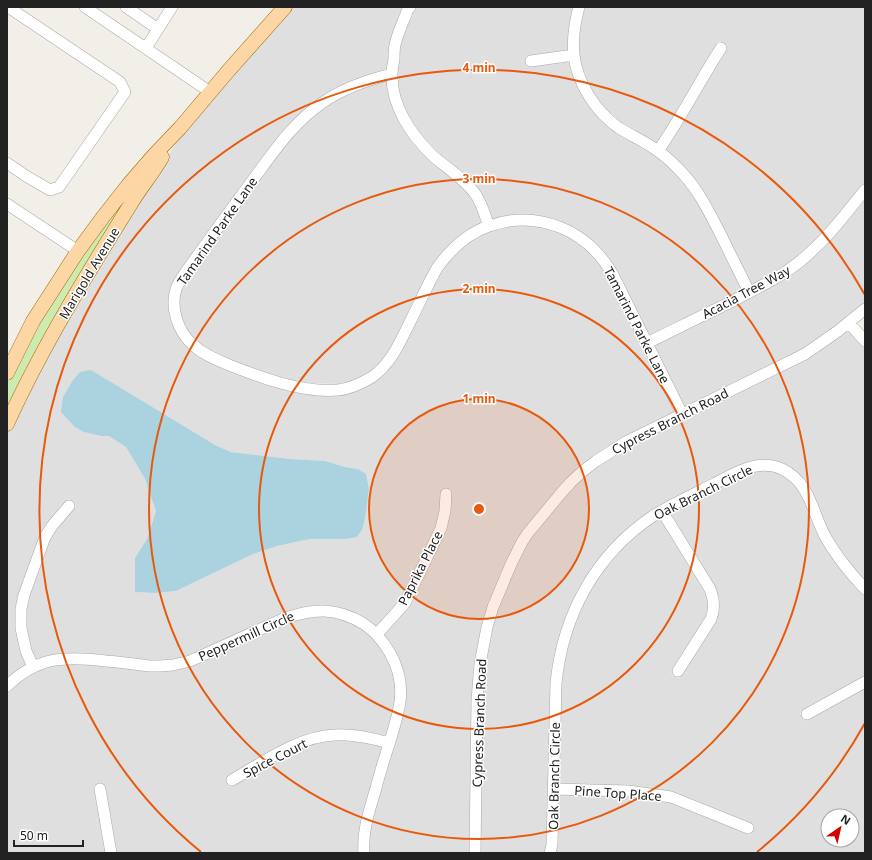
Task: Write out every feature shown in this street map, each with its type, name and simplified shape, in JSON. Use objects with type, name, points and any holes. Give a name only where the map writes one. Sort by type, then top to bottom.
[{"type":"main road","name":"Marigold Avenue","points":[[7,373],[32,321],[78,251],[128,185],[154,154],[180,128],[285,7]]},
{"type":"main road","name":"Marigold Avenue","points":[[7,424],[53,332],[138,192],[180,128]]},
{"type":"street","points":[[7,164],[50,190],[60,187],[125,92],[120,82],[8,7]]},
{"type":"street","points":[[85,7],[210,92]]},
{"type":"street","points":[[126,7],[158,29]]},
{"type":"street","points":[[146,48],[172,7]]},
{"type":"street","points":[[410,7],[396,41],[392,74],[393,89],[397,104],[410,129],[426,149],[464,182],[472,191],[479,201],[488,226]]},
{"type":"street","points":[[579,7],[574,35],[574,55],[578,72],[593,102],[618,127],[658,151],[674,164],[685,176],[708,209],[749,292]]},
{"type":"street","points":[[658,151],[677,124],[720,48]]},
{"type":"street","points":[[531,61],[574,55]]},
{"type":"street","name":"Tamarind Parke Lane","points":[[392,74],[370,80],[338,93],[307,114],[285,137],[178,283],[175,296],[175,310],[178,324],[192,344],[205,354],[222,362],[271,380],[310,389],[339,390],[354,386],[373,376],[387,363],[432,277],[443,260],[455,247],[465,239],[488,226],[509,221],[537,221],[559,227],[572,233],[586,242],[601,256],[608,266],[682,414]]},
{"type":"street","name":"Acacia Tree Way","points":[[647,343],[781,275],[808,254],[825,238],[865,190]]},
{"type":"street","points":[[7,204],[78,251]]},
{"type":"street","name":"Cypress Branch Road","points":[[475,853],[477,700],[480,664],[489,617],[522,542],[562,492],[583,471],[607,454],[626,442],[805,354],[849,323],[865,309]]},
{"type":"street","points":[[849,323],[865,341]]},
{"type":"street","name":"Oak Branch Circle","points":[[550,853],[552,845],[558,669],[564,641],[572,615],[589,582],[612,552],[630,534],[662,511],[723,479],[748,468],[762,465],[774,466],[792,475],[801,484],[830,545],[849,571],[865,588]]},
{"type":"street","name":"Paprika Place","points":[[377,634],[404,603],[421,570],[441,528],[445,511],[446,494]]},
{"type":"street","points":[[33,667],[26,651],[21,628],[21,609],[24,595],[48,532],[69,506]]},
{"type":"street","points":[[662,511],[710,589],[714,602],[714,611],[711,619],[678,671]]},
{"type":"street","name":"Peppermill Circle","points":[[7,686],[22,673],[33,667],[53,660],[75,658],[154,666],[173,666],[190,661],[283,618],[296,614],[322,610],[348,616],[369,627],[385,644],[397,669],[400,682],[400,704],[398,714],[366,823],[364,853]]},
{"type":"street","points":[[807,714],[865,682]]},
{"type":"street","name":"Spice Court","points":[[232,780],[282,751],[317,738],[334,735],[354,735],[389,743]]},
{"type":"street","points":[[100,789],[111,853]]},
{"type":"street","name":"Pine Top Place","points":[[554,789],[628,791],[671,797],[748,828]]},
{"type":"shaded area","points":[[291,7],[405,7],[387,70],[319,99],[181,270],[171,318],[219,366],[244,377],[269,385],[366,386],[441,270],[458,251],[477,236],[490,231],[509,226],[536,226],[565,235],[583,247],[597,260],[608,278],[675,412],[624,437],[533,519],[482,626],[475,664],[470,853],[369,853],[368,848],[371,824],[403,715],[396,654],[389,641],[383,634],[450,511],[451,489],[441,490],[440,511],[436,527],[401,600],[377,627],[349,610],[323,605],[309,606],[282,614],[181,659],[160,661],[64,653],[36,661],[31,649],[26,627],[26,609],[29,596],[47,545],[59,524],[76,506],[69,499],[52,518],[19,594],[26,665],[7,679],[7,436],[18,411],[58,334],[172,149],[206,104]],"holes":[[[180,424],[215,445],[231,452],[290,459],[325,461],[358,469],[369,489],[362,530],[357,537],[346,539],[310,539],[277,546],[253,554],[176,591],[155,593],[135,592],[135,558],[147,539],[156,511],[152,496],[145,479],[126,447],[109,436],[101,436],[85,432],[75,427]]]},
{"type":"shaded area","points":[[416,7],[574,7],[569,50],[526,56],[526,66],[570,61],[615,131],[663,161],[689,190],[703,212],[742,290],[649,336],[612,263],[598,245],[590,238],[571,226],[538,216],[509,216],[492,220],[467,178],[422,136],[407,114],[402,101],[398,87],[397,73],[401,42]]},
{"type":"shaded area","points":[[584,7],[865,7],[865,182],[821,235],[802,254],[779,271],[751,286],[698,184],[678,160],[665,149],[681,126],[727,45],[719,41],[658,144],[621,122],[604,107],[590,87],[581,64],[579,54],[579,35]]},
{"type":"shaded area","points":[[387,80],[423,153],[466,191],[475,203],[482,223],[466,232],[389,352],[378,366],[362,377],[347,383],[339,384],[294,381],[249,367],[224,357],[202,345],[190,335],[181,315],[179,301],[181,290],[189,275],[288,140],[299,128],[324,107],[339,98],[354,91]]},
{"type":"shaded area","points":[[865,197],[865,302],[836,327],[803,349],[684,407],[653,345],[769,287]]},
{"type":"shaded area","points":[[848,330],[865,349],[865,581],[840,551],[830,534],[811,490],[805,480],[795,471],[775,461],[663,503],[627,530],[563,627],[547,845],[545,853],[480,853],[482,700],[489,638],[497,609],[516,564],[532,535],[565,495],[586,475],[628,446]]},
{"type":"shaded area","points":[[766,470],[788,479],[797,487],[802,495],[816,531],[832,558],[852,583],[865,596],[865,676],[800,712],[804,721],[865,687],[865,853],[555,853],[557,845],[559,794],[627,796],[669,802],[750,835],[754,825],[709,807],[559,784],[560,700],[565,655],[577,616],[593,585],[624,547],[660,517],[705,592],[709,604],[707,618],[671,673],[679,678],[715,621],[714,586],[669,512],[755,471]]},
{"type":"shaded area","points":[[322,616],[346,620],[366,632],[381,647],[392,671],[395,683],[395,704],[386,737],[370,732],[354,730],[334,729],[316,733],[281,747],[226,779],[230,787],[295,751],[309,745],[326,741],[353,740],[383,747],[359,853],[116,853],[103,783],[94,786],[106,853],[7,853],[7,692],[15,684],[45,667],[63,664],[87,664],[159,671],[174,670],[192,665],[297,619]]},
{"type":"green space","points":[[150,167],[7,413],[7,384],[37,323],[82,253]]},
{"type":"water","points":[[91,370],[215,445],[231,452],[290,459],[325,461],[358,469],[366,474],[369,489],[362,530],[357,537],[346,539],[310,539],[277,546],[253,554],[176,591],[155,593],[135,592],[135,558],[147,539],[156,511],[145,479],[126,447],[109,436],[101,436],[84,432],[75,427],[61,412],[63,397],[73,380],[80,372]]}]
